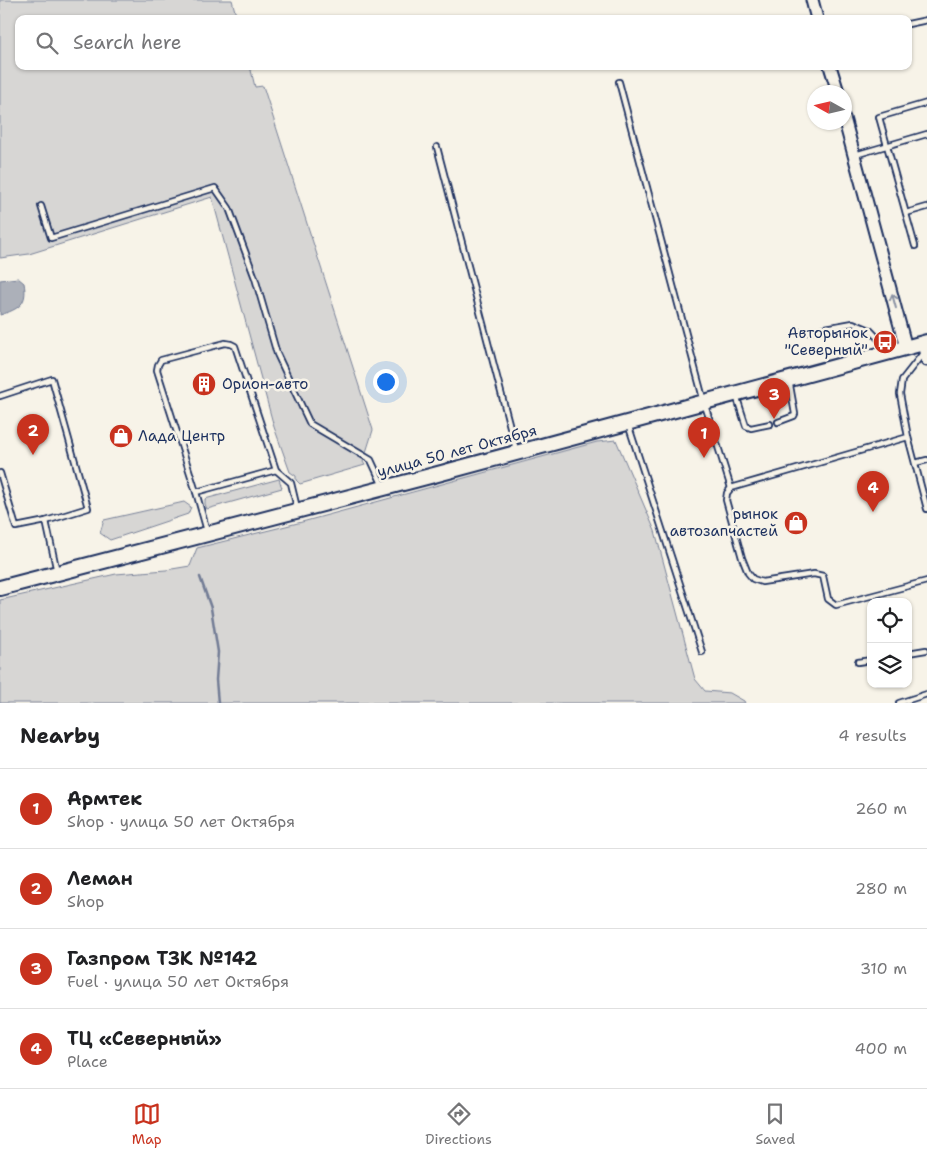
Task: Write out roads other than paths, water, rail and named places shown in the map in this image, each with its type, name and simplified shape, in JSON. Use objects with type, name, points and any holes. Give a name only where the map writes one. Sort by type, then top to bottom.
[{"type":"main road","name":"улица 50 лет Октября","points":[[0,588],[208,533],[296,504],[384,488],[516,451],[906,348],[925,349]]},
{"type":"street","points":[[812,0],[816,15]]},
{"type":"street","points":[[831,70],[836,85]]},
{"type":"street","points":[[848,130],[906,348]]},
{"type":"lane","points":[[912,23],[927,20]]},
{"type":"lane","points":[[619,82],[704,402],[731,488]]},
{"type":"lane","points":[[915,246],[878,117],[927,103]]},
{"type":"lane","points":[[855,155],[927,134]]},
{"type":"lane","points":[[436,147],[516,451]]},
{"type":"lane","points":[[41,206],[51,238],[215,188],[229,208],[255,278],[277,354],[310,424],[372,460],[384,488]]},
{"type":"lane","points":[[906,213],[927,207]]},
{"type":"lane","points":[[798,333],[853,323],[870,330],[892,352]]},
{"type":"lane","points":[[208,533],[158,370],[158,364],[161,360],[225,344],[235,346],[276,470],[291,483],[296,504]]},
{"type":"lane","points":[[925,349],[902,380],[900,394],[914,463],[927,509]]},
{"type":"lane","points":[[0,396],[52,379],[88,508],[46,521],[16,527],[0,473]]},
{"type":"lane","points":[[778,422],[795,414],[789,380]]},
{"type":"lane","points":[[735,394],[746,426],[752,428],[770,424]]},
{"type":"lane","points":[[628,422],[702,652]]},
{"type":"lane","points":[[908,437],[731,488],[727,493],[726,500],[742,558],[748,573],[754,579],[762,582],[814,574],[823,576],[828,599],[836,606],[927,581]]},
{"type":"lane","points":[[914,463],[927,460]]},
{"type":"lane","points":[[196,492],[276,470]]},
{"type":"lane","points":[[46,521],[57,573]]},
{"type":"lane","points":[[912,652],[926,650]]},
{"type":"lane","points":[[858,662],[867,661]]},
{"type":"lane","points":[[899,703],[927,694]]},
{"type":"waterway","points":[[200,577],[211,608],[218,652],[216,680],[218,703]]},
{"type":"place","name":"Авторынок \"Северный\"","points":[[885,342]]},
{"type":"place","name":"Орион-авто","points":[[204,384]]},
{"type":"place","name":"Газпром ТЗК №142","points":[[774,419]]},
{"type":"place","name":"Лада Центр","points":[[121,436]]},
{"type":"place","name":"Леман","points":[[33,455]]},
{"type":"place","name":"Армтек","points":[[704,458]]},
{"type":"place","name":"ТЦ «Северный»","points":[[873,512]]},
{"type":"place","name":"рынок автозапчастей","points":[[796,523]]}]
